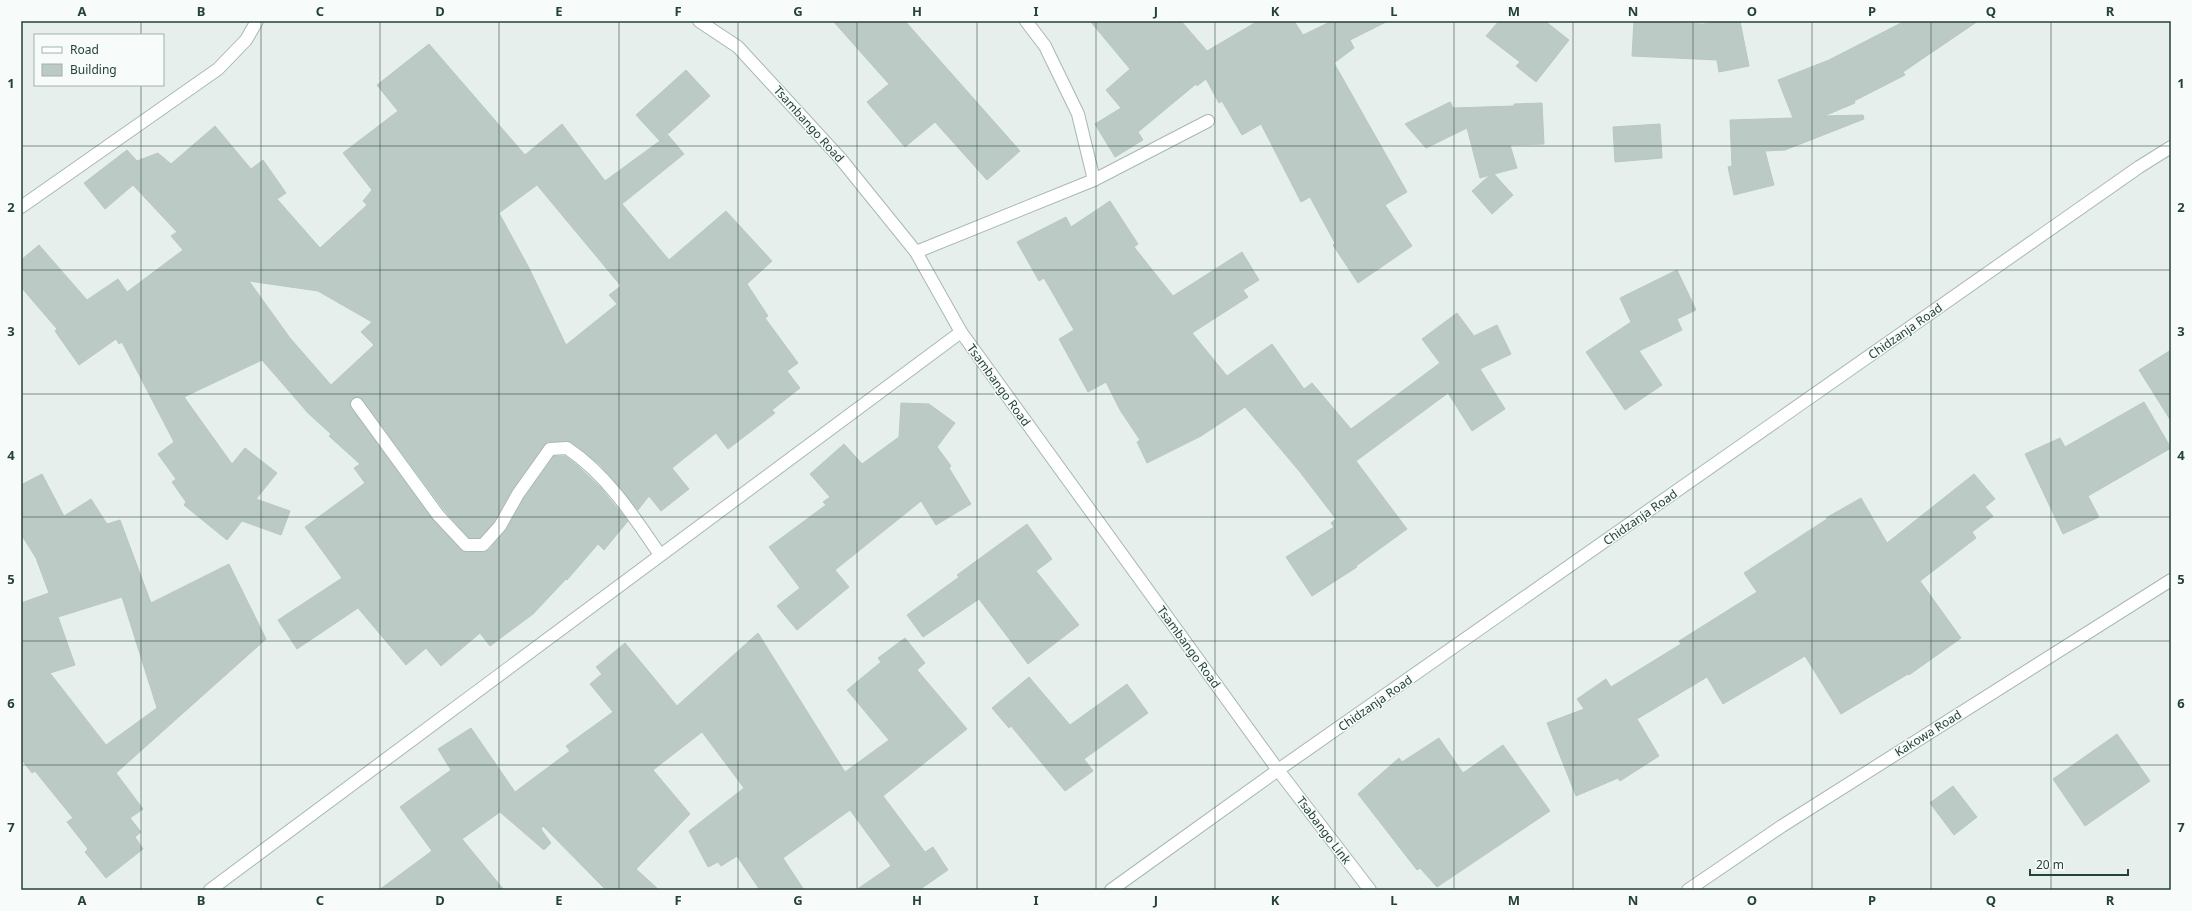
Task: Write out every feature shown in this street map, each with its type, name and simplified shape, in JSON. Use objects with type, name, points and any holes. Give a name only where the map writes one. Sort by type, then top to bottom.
[{"type":"street","points":[[21,207],[218,69],[246,40],[257,21]]},
{"type":"street","name":"Tsambango Road","points":[[699,21],[738,47],[840,158],[916,252],[961,332],[1278,770]]},
{"type":"street","points":[[1026,21],[1045,46],[1078,114],[1094,180]]},
{"type":"street","points":[[916,252],[1094,180],[1208,121]]},
{"type":"street","name":"Chidzanja Road","points":[[1111,890],[1278,770],[2138,167],[2171,147]]},
{"type":"street","points":[[210,890],[961,332]]},
{"type":"street","points":[[357,404],[438,515],[466,545],[483,545],[500,526],[518,494],[550,450],[567,448],[587,462],[608,483],[636,519],[660,555]]},
{"type":"street","name":"Kakowa Road","points":[[1688,890],[1782,826],[2171,580]]},
{"type":"street","name":"Tsabango Link","points":[[1278,770],[1370,890]]},
{"type":"building","points":[[833,21],[905,21],[1020,151],[987,180],[935,122],[905,147],[867,102],[889,84]]},
{"type":"building","points":[[1090,21],[1181,21],[1207,51],[1258,21],[1294,21],[1303,35],[1332,21],[1388,21],[1350,40],[1354,48],[1334,63],[1407,192],[1385,205],[1412,246],[1358,283],[1333,245],[1335,243],[1310,197],[1301,202],[1261,124],[1242,135],[1222,101],[1219,103],[1206,79],[1197,86],[1196,84],[1138,132],[1143,140],[1115,157],[1095,124],[1121,108],[1106,90],[1130,69]]},
{"type":"building","points":[[1499,21],[1545,21],[1569,40],[1536,82],[1516,66],[1520,62],[1486,36]]},
{"type":"building","points":[[1634,21],[1703,24],[1719,21],[1740,21],[1749,66],[1719,72],[1717,60],[1632,56]]},
{"type":"building","points":[[1905,21],[1978,21],[1903,72],[1905,75],[1854,101],[1855,103],[1824,116],[1863,115],[1864,119],[1785,150],[1765,151],[1774,185],[1734,195],[1728,167],[1732,166],[1730,120],[1793,118],[1778,80],[1829,60]]},
{"type":"building","points":[[429,44],[525,155],[562,124],[605,181],[668,135],[684,154],[622,204],[669,260],[726,211],[772,261],[747,284],[768,316],[765,318],[798,363],[787,371],[800,388],[772,410],[775,413],[728,449],[716,433],[672,468],[689,489],[661,511],[649,496],[638,510],[600,465],[571,442],[547,442],[512,490],[494,522],[480,538],[469,538],[444,510],[363,400],[357,397],[352,398],[350,404],[351,408],[432,519],[463,552],[483,552],[489,550],[506,530],[524,498],[554,456],[565,456],[577,465],[601,488],[628,521],[604,550],[598,544],[567,580],[566,579],[533,614],[490,646],[480,633],[441,666],[426,648],[406,665],[358,608],[297,649],[278,620],[342,578],[305,527],[365,483],[354,468],[360,464],[329,436],[331,434],[308,413],[262,360],[184,397],[232,464],[245,448],[277,473],[256,499],[290,511],[281,535],[242,521],[227,540],[184,505],[186,502],[172,482],[176,479],[158,454],[174,442],[122,342],[119,344],[116,339],[79,365],[55,331],[57,329],[21,287],[21,260],[39,245],[87,300],[118,279],[127,292],[183,250],[171,236],[177,232],[133,185],[105,209],[84,183],[127,150],[137,161],[158,153],[171,164],[215,126],[251,169],[263,160],[286,193],[277,199],[320,248],[367,205],[363,201],[372,190],[343,153],[398,111],[377,85]],"holes":[[[537,185],[621,286],[609,295],[617,304],[566,345],[529,268],[499,213]],[[249,281],[318,291],[372,322],[361,332],[374,345],[331,385],[290,338]]]},
{"type":"building","points":[[686,70],[710,96],[660,141],[636,115]]},
{"type":"building","points":[[1450,102],[1453,108],[1514,106],[1514,104],[1542,103],[1544,144],[1510,145],[1517,168],[1494,174],[1513,195],[1492,214],[1472,191],[1490,175],[1480,178],[1467,128],[1426,148],[1405,124]]},
{"type":"building","points":[[1660,124],[1662,158],[1615,162],[1613,127]]},
{"type":"building","points":[[1110,201],[1138,244],[1134,247],[1173,296],[1242,252],[1259,280],[1243,290],[1248,297],[1192,333],[1227,376],[1272,344],[1304,389],[1312,383],[1351,429],[1440,363],[1422,339],[1457,313],[1474,336],[1497,325],[1511,354],[1480,369],[1505,409],[1472,431],[1448,393],[1356,461],[1407,529],[1356,566],[1357,567],[1312,596],[1286,557],[1334,527],[1331,523],[1336,519],[1300,472],[1245,407],[1201,436],[1147,463],[1137,442],[1140,440],[1120,410],[1106,382],[1088,392],[1059,339],[1074,330],[1044,278],[1039,281],[1017,242],[1066,217],[1071,227]]},
{"type":"building","points":[[1677,270],[1696,310],[1677,319],[1682,330],[1639,351],[1662,385],[1625,410],[1586,352],[1631,322],[1620,298]]},
{"type":"building","points":[[2171,350],[2171,421],[2139,370]]},
{"type":"building","points":[[2144,402],[2171,448],[2088,496],[2099,517],[2063,534],[2025,454],[2060,438],[2065,447]]},
{"type":"building","points":[[901,403],[929,404],[955,423],[937,447],[951,466],[949,468],[971,504],[936,525],[921,501],[835,570],[849,587],[797,630],[777,606],[800,588],[769,547],[826,505],[823,502],[830,497],[810,474],[844,444],[862,464],[899,437]]},
{"type":"building","points":[[42,474],[64,516],[91,499],[107,524],[120,520],[151,603],[229,564],[266,639],[116,773],[143,809],[130,818],[141,832],[135,837],[143,849],[106,878],[85,852],[88,849],[67,822],[73,818],[35,771],[32,773],[21,759],[21,603],[49,593],[36,558],[21,534],[21,485]],"holes":[[[122,597],[157,708],[106,745],[50,673],[75,665],[58,617]]]},
{"type":"building","points":[[1974,474],[1995,499],[1985,507],[1993,516],[1972,532],[1976,538],[1920,581],[1961,638],[1909,675],[1908,674],[1841,714],[1805,656],[1723,704],[1707,677],[1637,719],[1659,756],[1620,781],[1618,778],[1576,796],[1547,723],[1584,709],[1577,699],[1606,679],[1611,687],[1681,644],[1679,641],[1757,592],[1744,573],[1827,519],[1826,518],[1861,498],[1887,543]]},
{"type":"building","points":[[1027,524],[1052,559],[1036,571],[1079,625],[1028,664],[979,599],[923,637],[907,615],[959,577],[957,575]]},
{"type":"building","points":[[758,633],[845,772],[889,740],[847,690],[881,662],[878,658],[905,638],[925,663],[917,670],[967,729],[883,796],[925,852],[933,847],[948,870],[919,890],[856,890],[891,866],[850,810],[783,858],[804,890],[760,890],[737,856],[721,866],[718,862],[708,867],[689,831],[744,788],[702,732],[653,770],[690,814],[636,869],[659,890],[606,890],[543,826],[541,829],[551,843],[544,850],[500,812],[462,839],[504,890],[379,890],[432,851],[400,807],[451,770],[438,749],[471,728],[515,792],[570,751],[566,746],[613,712],[590,684],[602,674],[596,667],[625,643],[677,706]]},
{"type":"building","points":[[1029,677],[1070,725],[1127,684],[1148,713],[1084,759],[1093,771],[1065,791],[1011,726],[1009,728],[992,708]]},
{"type":"building","points":[[2117,734],[2150,781],[2085,826],[2053,779]]},
{"type":"building","points":[[1439,738],[1463,773],[1503,745],[1550,811],[1437,887],[1420,868],[1417,870],[1358,794],[1399,758],[1402,762]]},
{"type":"building","points":[[1953,786],[1977,817],[1954,835],[1930,803]]}]
